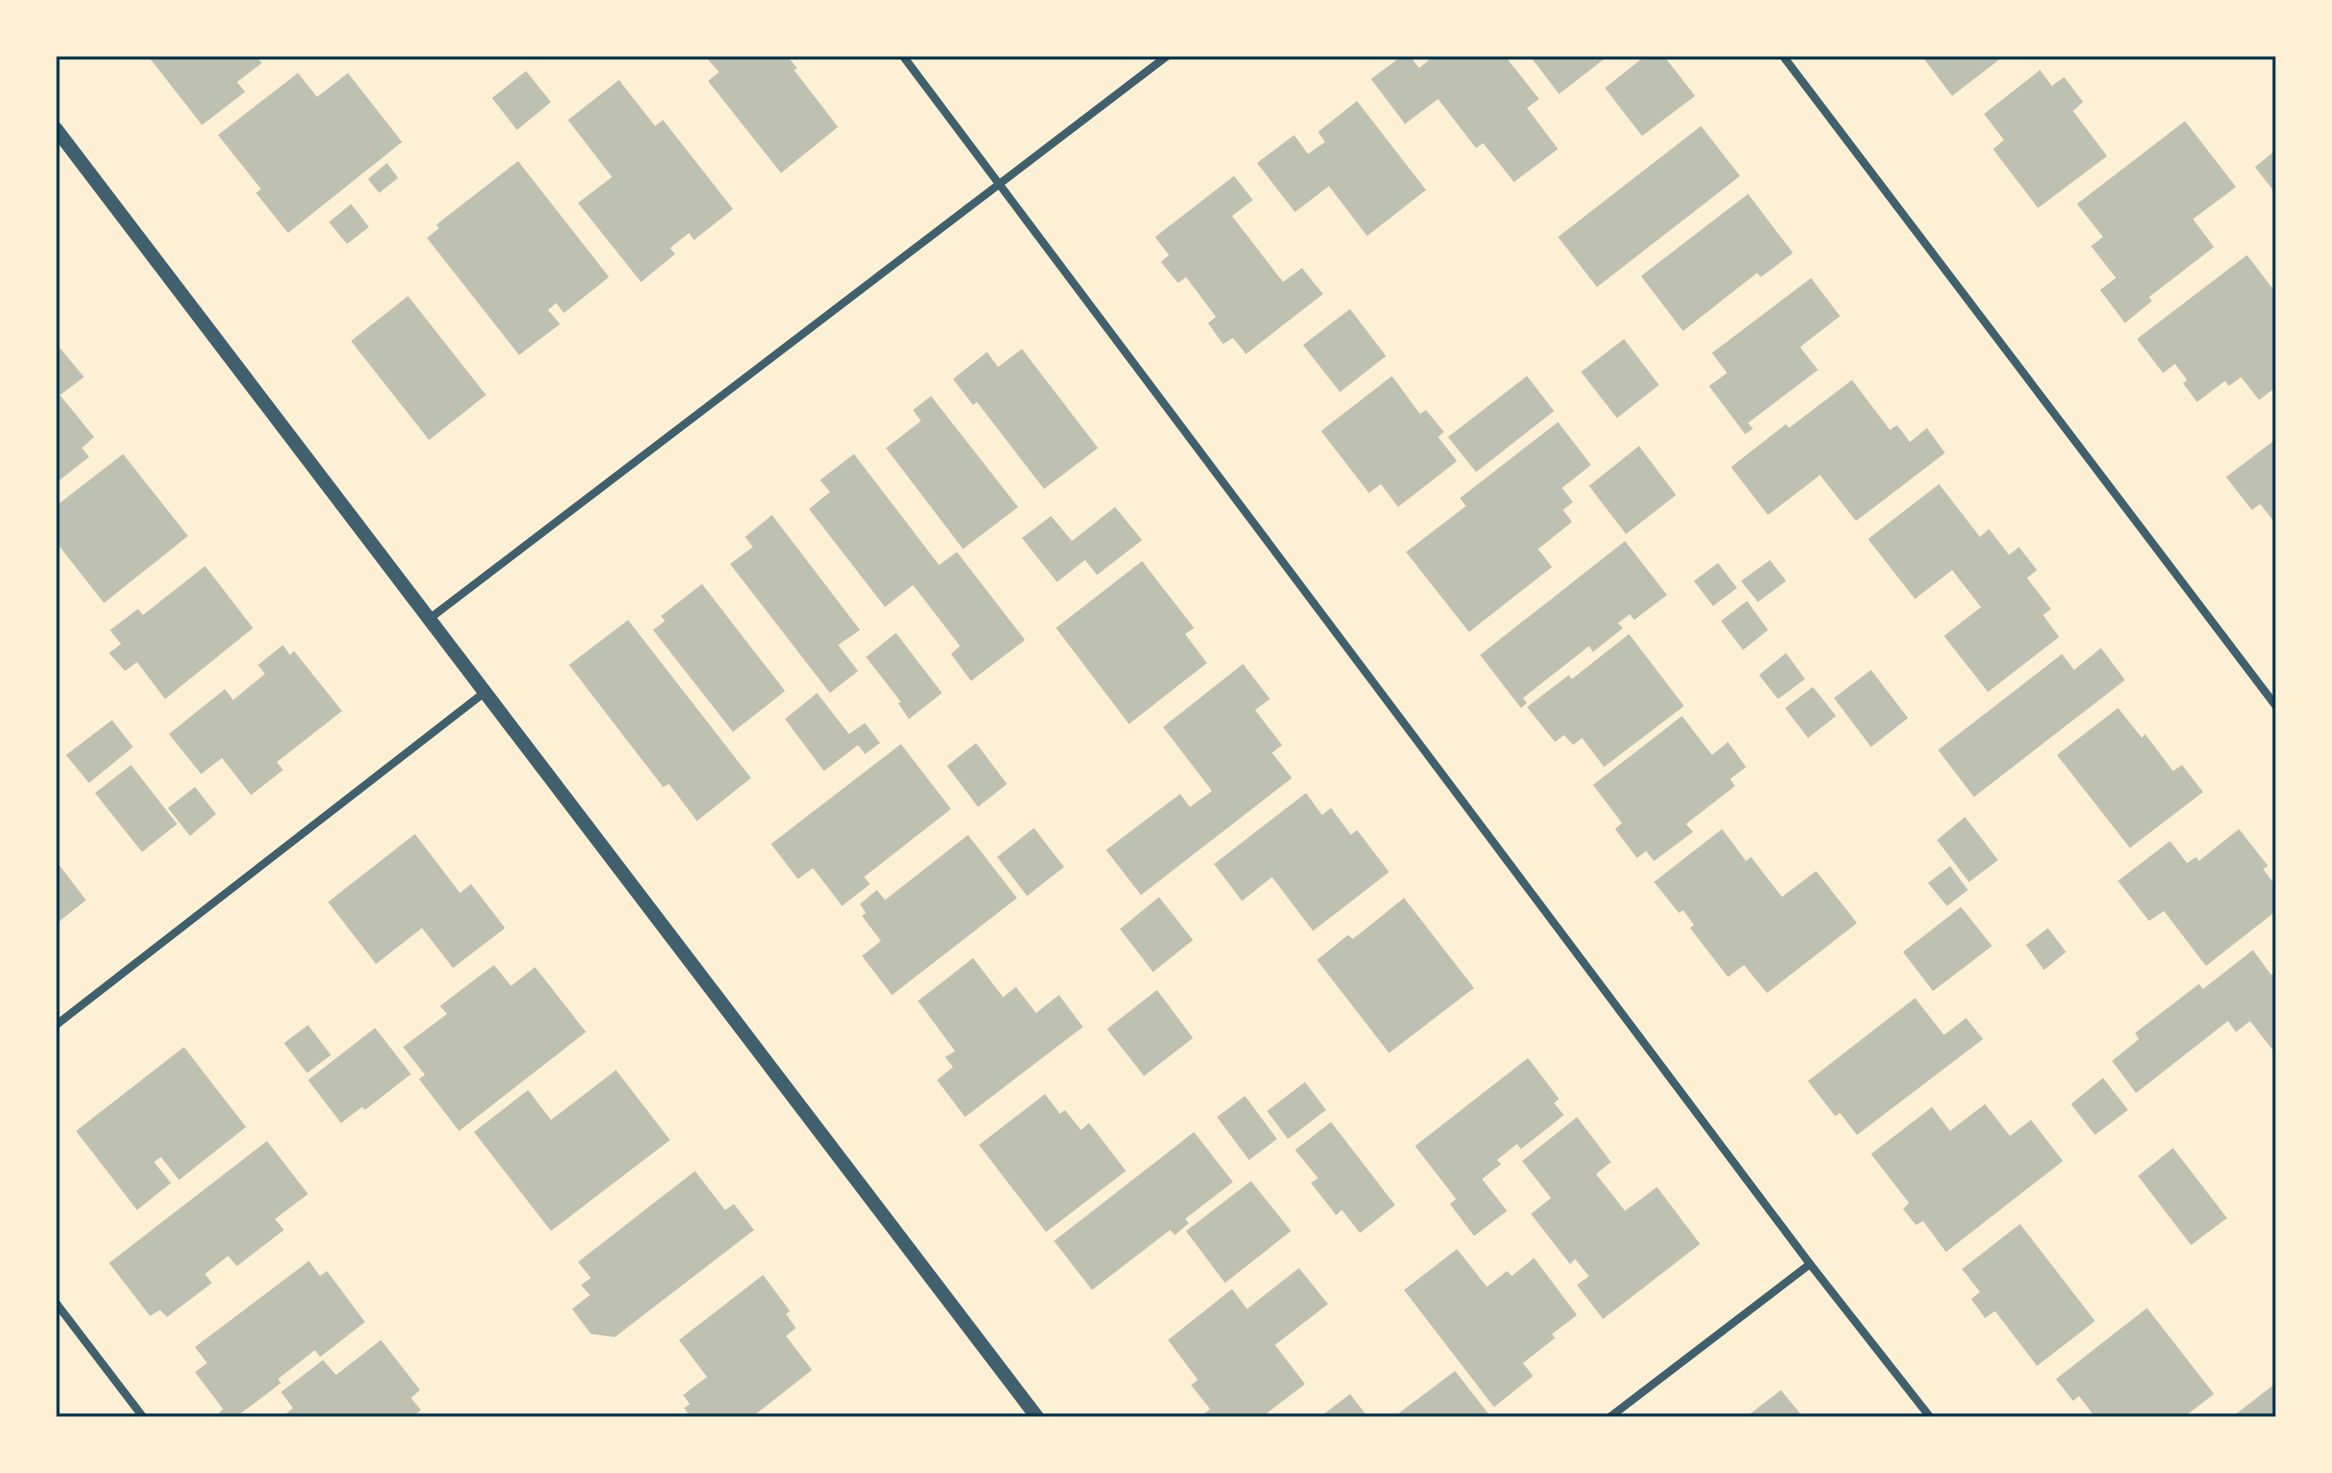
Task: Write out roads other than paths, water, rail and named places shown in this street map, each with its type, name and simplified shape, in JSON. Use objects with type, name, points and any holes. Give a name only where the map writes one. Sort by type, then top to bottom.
[{"type":"street","points":[[903,56],[1810,1264],[1930,1417]]},
{"type":"street","points":[[429,619],[1167,56]]},
{"type":"street","points":[[1783,56],[2276,706]]},
{"type":"street","points":[[56,129],[1037,1417]]},
{"type":"street","points":[[56,1025],[485,692]]},
{"type":"street","points":[[1610,1417],[1810,1264]]},
{"type":"street","points":[[56,1303],[143,1417]]}]
